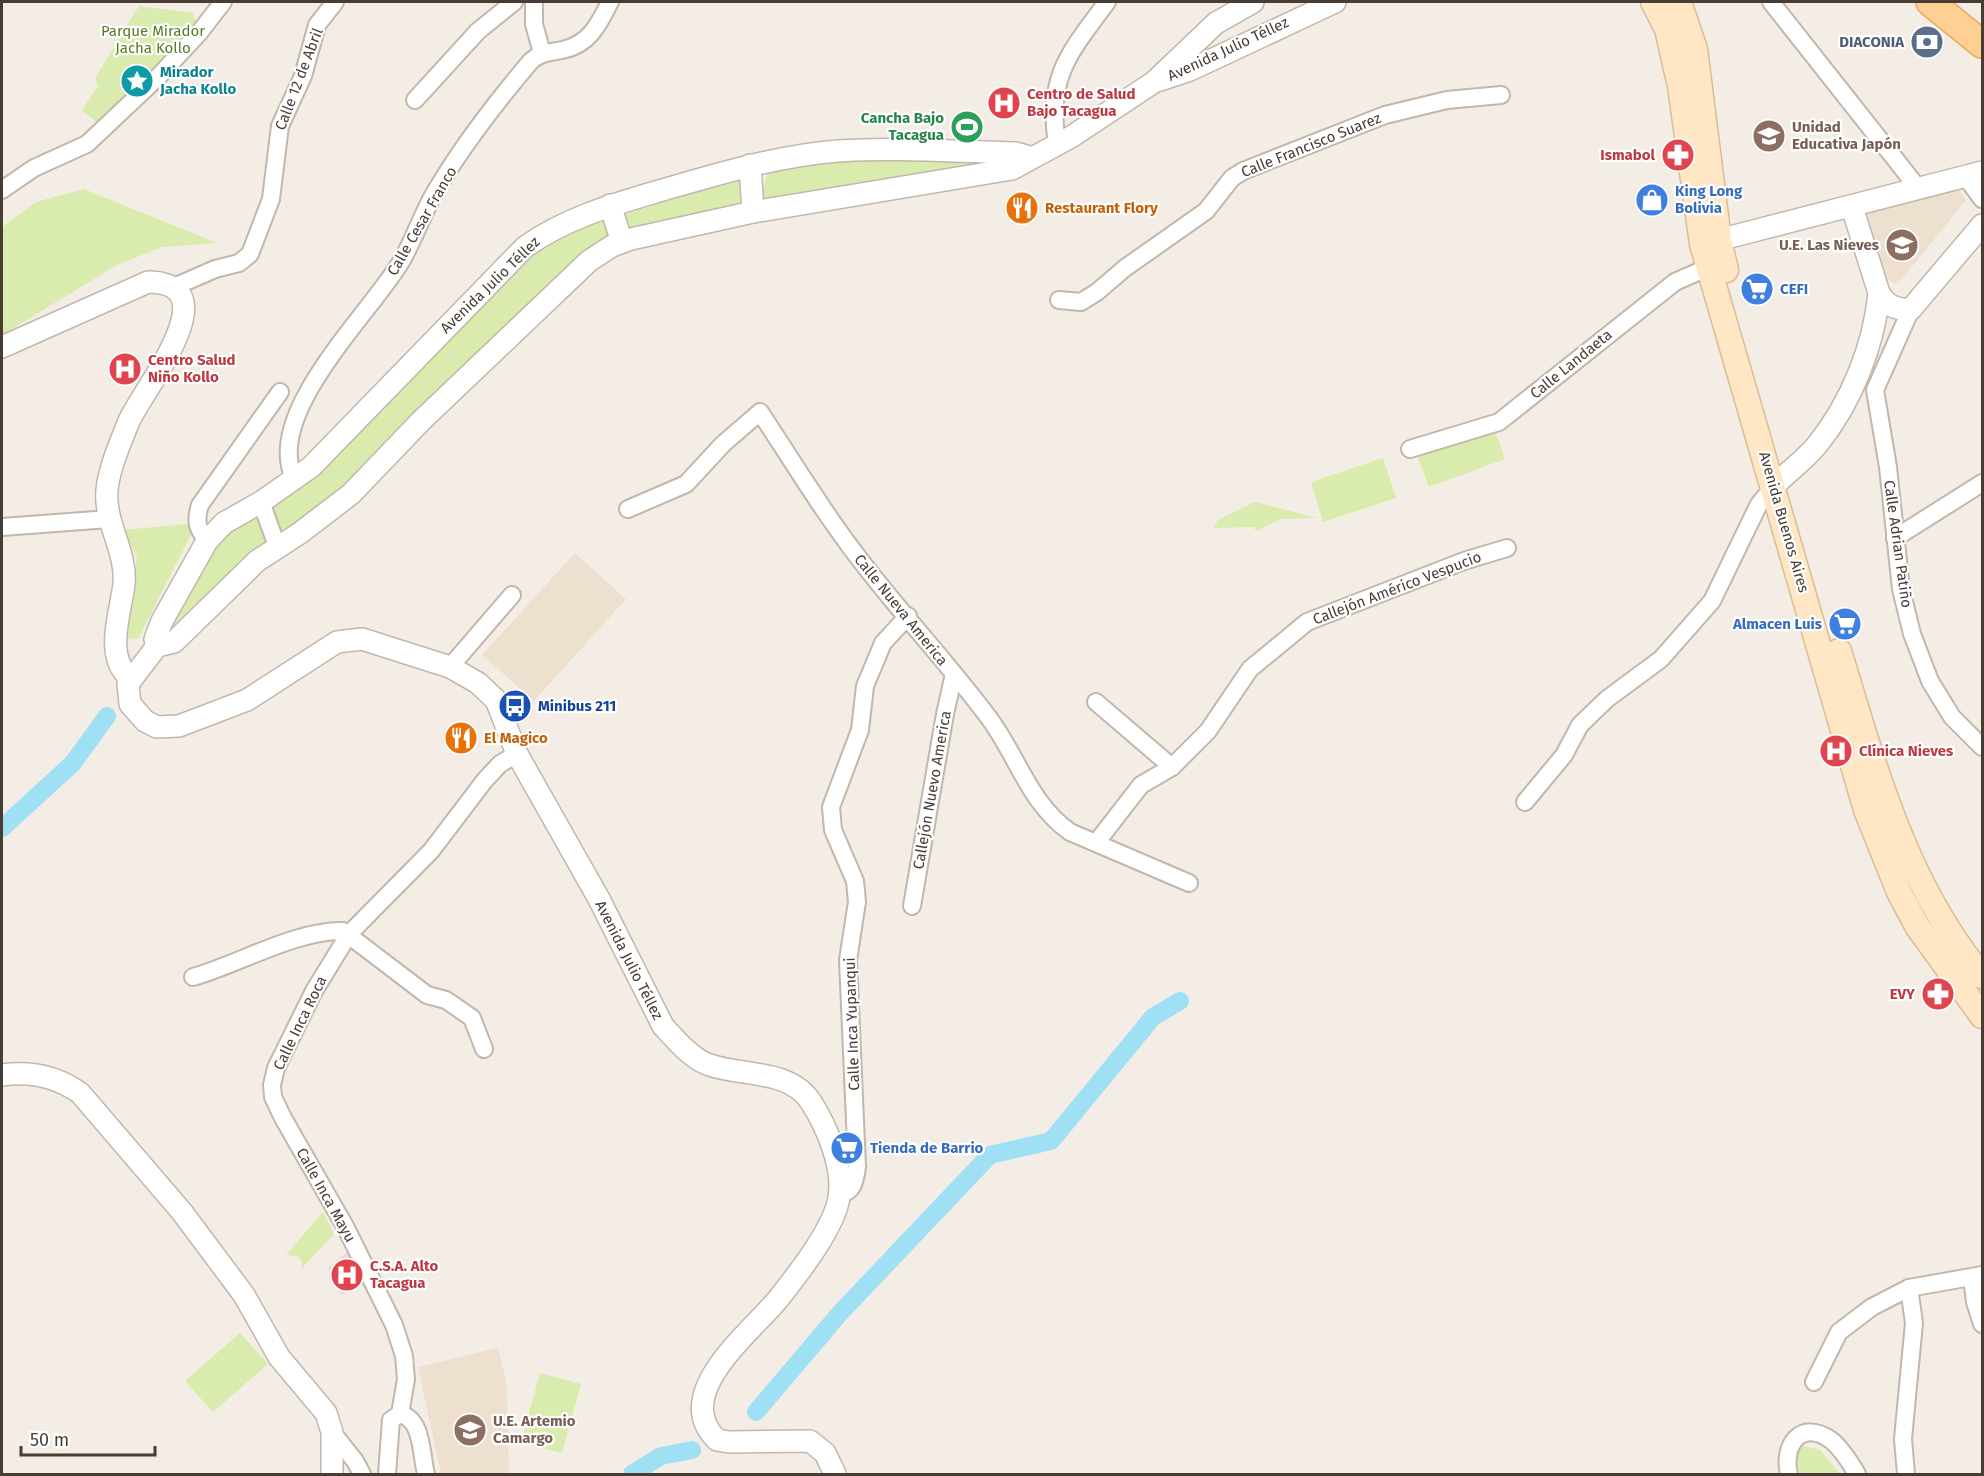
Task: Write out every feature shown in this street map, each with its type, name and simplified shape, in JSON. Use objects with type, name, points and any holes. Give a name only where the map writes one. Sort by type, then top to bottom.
[{"type":"main road","name":"Avenida Buenos Aires","points":[[1653,2],[1667,29],[1713,253],[1779,481],[1866,810],[1899,892],[1917,926],[1983,1016]]},
{"type":"main road","name":"Avenida Buenos Aires","points":[[1679,2],[1695,49],[1713,253]]},
{"type":"main road","points":[[1930,2],[1983,45]]},
{"type":"main road","name":"Avenida Buenos Aires","points":[[1779,481],[1897,830],[1939,917],[1983,976]]},
{"type":"street","points":[[2,190],[34,168],[87,144],[158,78],[199,33],[223,2]]},
{"type":"street","name":"Calle 12 de Abril","points":[[174,287],[215,269],[239,263],[250,254],[271,199],[280,126],[303,76],[317,25],[336,2]]},
{"type":"street","points":[[415,100],[478,31],[514,2]]},
{"type":"street","points":[[534,2],[534,24],[542,53],[566,50],[588,38],[596,29],[610,2]]},
{"type":"street","points":[[1057,144],[1054,98],[1058,81],[1073,48],[1107,2]]},
{"type":"street","name":"Avenida Julio Téllez","points":[[835,1474],[825,1452],[810,1441],[729,1442],[717,1440],[708,1424],[703,1402],[710,1381],[721,1361],[779,1297],[823,1235],[836,1210],[840,1194],[835,1156],[810,1101],[786,1082],[759,1074],[705,1064],[678,1043],[663,1026],[599,899],[517,754],[496,700],[478,683],[450,667],[362,639],[337,642],[254,696],[196,722],[179,726],[157,727],[136,712],[128,694],[131,679],[157,646],[174,642],[235,580],[277,546],[300,533],[351,494],[421,421],[589,261],[622,242],[753,212],[1012,169],[1057,144],[1154,82],[1216,23],[1253,2]]},
{"type":"street","name":"Avenida Julio Téllez","points":[[1154,82],[1190,70],[1304,7],[1335,2]]},
{"type":"street","points":[[1771,2],[1918,188]]},
{"type":"street","name":"Calle Cesar Franco","points":[[295,480],[289,469],[289,440],[315,380],[335,347],[402,259],[422,216],[450,168],[525,69],[542,53]]},
{"type":"street","name":"Calle Francisco Suarez","points":[[1059,300],[1081,302],[1097,292],[1125,268],[1206,211],[1232,178],[1243,171],[1385,115],[1447,100],[1501,95]]},
{"type":"street","name":"Avenida Julio Téllez","points":[[157,646],[155,639],[162,621],[207,541],[224,523],[261,502],[311,467],[525,247],[563,223],[610,205],[750,165],[839,151],[1016,153],[1030,157]]},
{"type":"street","points":[[750,165],[753,212]]},
{"type":"street","points":[[1974,174],[1983,199]]},
{"type":"street","name":"Calle Landaeta","points":[[1410,449],[1499,422],[1713,253],[1852,207],[1974,174]]},
{"type":"street","points":[[610,205],[622,242]]},
{"type":"street","points":[[1852,207],[1879,292],[1892,307],[1911,309],[1983,225]]},
{"type":"street","points":[[2,347],[148,282],[166,283],[174,287],[184,306],[183,322],[155,378],[130,420],[107,489],[110,519],[125,571],[116,642],[122,670],[131,679]]},
{"type":"street","points":[[1525,802],[1564,755],[1580,725],[1607,699],[1661,659],[1712,601],[1759,504],[1779,481],[1816,447],[1846,398],[1874,328],[1879,292]]},
{"type":"street","name":"Calle Adrian Patiño","points":[[1911,309],[1875,390],[1888,467],[1901,589],[1912,634],[1930,681],[1952,717],[1983,747]]},
{"type":"street","points":[[207,541],[197,526],[196,516],[200,505],[280,392]]},
{"type":"street","name":"Calle Nueva America","points":[[628,509],[686,483],[723,444],[760,412],[849,544],[990,720],[1033,794],[1053,820],[1070,832],[1189,883]]},
{"type":"street","points":[[1895,538],[1983,483]]},
{"type":"street","points":[[261,502],[277,546]]},
{"type":"street","points":[[2,527],[110,519]]},
{"type":"street","name":"Callejón Américo Vespucio","points":[[1096,843],[1141,785],[1172,767],[1208,731],[1218,712],[1250,669],[1307,622],[1464,561],[1507,548]]},
{"type":"street","points":[[450,667],[512,595]]},
{"type":"street","name":"Calle Inca Yupanqui","points":[[840,1194],[849,1191],[854,1185],[857,1167],[848,960],[857,902],[855,881],[831,821],[831,807],[860,730],[865,686],[883,643],[908,616]]},
{"type":"street","name":"Callejón Nuevo America","points":[[912,906],[954,674]]},
{"type":"street","points":[[1096,702],[1172,767]]},
{"type":"street","name":"Calle Inca Roca","points":[[283,1118],[273,1097],[276,1068],[314,991],[350,934],[431,851],[485,780],[500,764],[517,754]]},
{"type":"street","points":[[193,977],[287,943],[332,931],[350,934],[427,995],[446,1000],[472,1018],[484,1049]]},
{"type":"street","points":[[2,1075],[17,1073],[46,1076],[68,1084],[80,1093],[182,1212],[244,1295],[279,1357],[326,1413],[332,1432],[332,1474]]},
{"type":"street","name":"Calle Inca Mayu","points":[[283,1118],[346,1228],[394,1325],[404,1356],[406,1379],[400,1414],[391,1420],[388,1430],[387,1474]]},
{"type":"street","points":[[1814,1382],[1839,1332],[1872,1307],[1909,1288],[1977,1277],[1975,1302],[1983,1324]]},
{"type":"street","points":[[1906,1474],[1903,1439],[1914,1323],[1909,1288]]},
{"type":"street","points":[[400,1414],[408,1416],[416,1424],[426,1474]]},
{"type":"street","points":[[332,1432],[355,1461],[362,1474]]},
{"type":"street","points":[[1789,1474],[1787,1449],[1793,1441],[1808,1432],[1819,1433],[1832,1441],[1845,1455],[1857,1474]]},
{"type":"shaded area","name":"U.E. Las Nieves","points":[[1958,189],[1966,200],[1902,279],[1894,283],[1883,277],[1864,214]]},
{"type":"shaded area","points":[[575,553],[626,599],[534,701],[482,655]]},
{"type":"shaded area","name":"C.S.A. Alto Tacagua","points":[[349,1250],[366,1283],[342,1295],[328,1268]]},
{"type":"shaded area","name":"U.E. Artemio Camargo","points":[[498,1348],[507,1385],[509,1474],[441,1474],[418,1367]]},
{"type":"green space","name":"Parque Mirador Jacha Kollo","points":[[139,6],[193,13],[194,19],[207,24],[105,129],[82,110],[98,86],[95,78]]},
{"type":"green space","points":[[812,160],[998,161],[765,200],[761,196],[767,174]]},
{"type":"green space","points":[[739,179],[742,180],[743,195],[734,207],[628,234],[622,215]]},
{"type":"green space","points":[[84,189],[217,243],[162,247],[117,265],[2,335],[2,227],[36,202]]},
{"type":"green space","points":[[602,217],[614,233],[331,504],[280,536],[271,513],[275,504],[523,259],[559,235]]},
{"type":"green space","points":[[1494,428],[1505,459],[1429,487],[1417,455]]},
{"type":"green space","points":[[1383,458],[1396,498],[1323,522],[1311,482]]},
{"type":"green space","points":[[1255,502],[1317,518],[1280,519],[1256,531],[1254,527],[1213,528],[1218,520]]},
{"type":"green space","points":[[258,519],[268,548],[174,629],[171,626],[186,596],[218,545],[230,531],[244,522]]},
{"type":"green space","points":[[187,524],[193,531],[138,639],[126,638],[137,556],[123,530]]},
{"type":"green space","points":[[323,1212],[334,1234],[301,1269],[302,1261],[297,1256],[286,1255]]},
{"type":"green space","points":[[240,1333],[268,1364],[213,1412],[185,1381]]},
{"type":"green space","points":[[540,1373],[581,1384],[562,1453],[521,1442]]},
{"type":"green space","points":[[1800,1445],[1820,1450],[1840,1474],[1800,1474],[1795,1448]]},
{"type":"waterway","points":[[2,828],[73,763],[107,716]]},
{"type":"waterway","points":[[756,1412],[841,1312],[990,1155],[1051,1141],[1153,1017],[1180,1001]]},
{"type":"waterway","points":[[632,1474],[661,1456],[692,1450]]},
{"type":"place","name":"DIACONIA","points":[[1927,42]]},
{"type":"place","name":"Mirador Jacha Kollo","points":[[137,81]]},
{"type":"place","name":"Centro de Salud Bajo Tacagua","points":[[1004,103]]},
{"type":"place","name":"Cancha Bajo Tacagua","points":[[967,127]]},
{"type":"place","name":"Unidad Educativa Japón","points":[[1769,136]]},
{"type":"place","name":"Ismabol","points":[[1678,155]]},
{"type":"place","name":"King Long Bolivia","points":[[1652,200]]},
{"type":"place","name":"Restaurant Flory","points":[[1022,208]]},
{"type":"place","name":"U.E. Las Nieves","points":[[1902,245]]},
{"type":"place","name":"CEFI","points":[[1757,289]]},
{"type":"place","name":"Centro Salud Niño Kollo","points":[[125,369]]},
{"type":"place","name":"Almacen Luis","points":[[1845,624]]},
{"type":"place","name":"Minibus 211","points":[[515,706]]},
{"type":"place","name":"El Magico","points":[[461,738]]},
{"type":"place","name":"Clínica Nieves","points":[[1836,751]]},
{"type":"place","name":"EVY","points":[[1938,994]]},
{"type":"place","name":"Tienda de Barrio","points":[[847,1148]]},
{"type":"place","name":"C.S.A. Alto Tacagua","points":[[347,1275]]},
{"type":"place","name":"U.E. Artemio Camargo","points":[[470,1430]]}]
